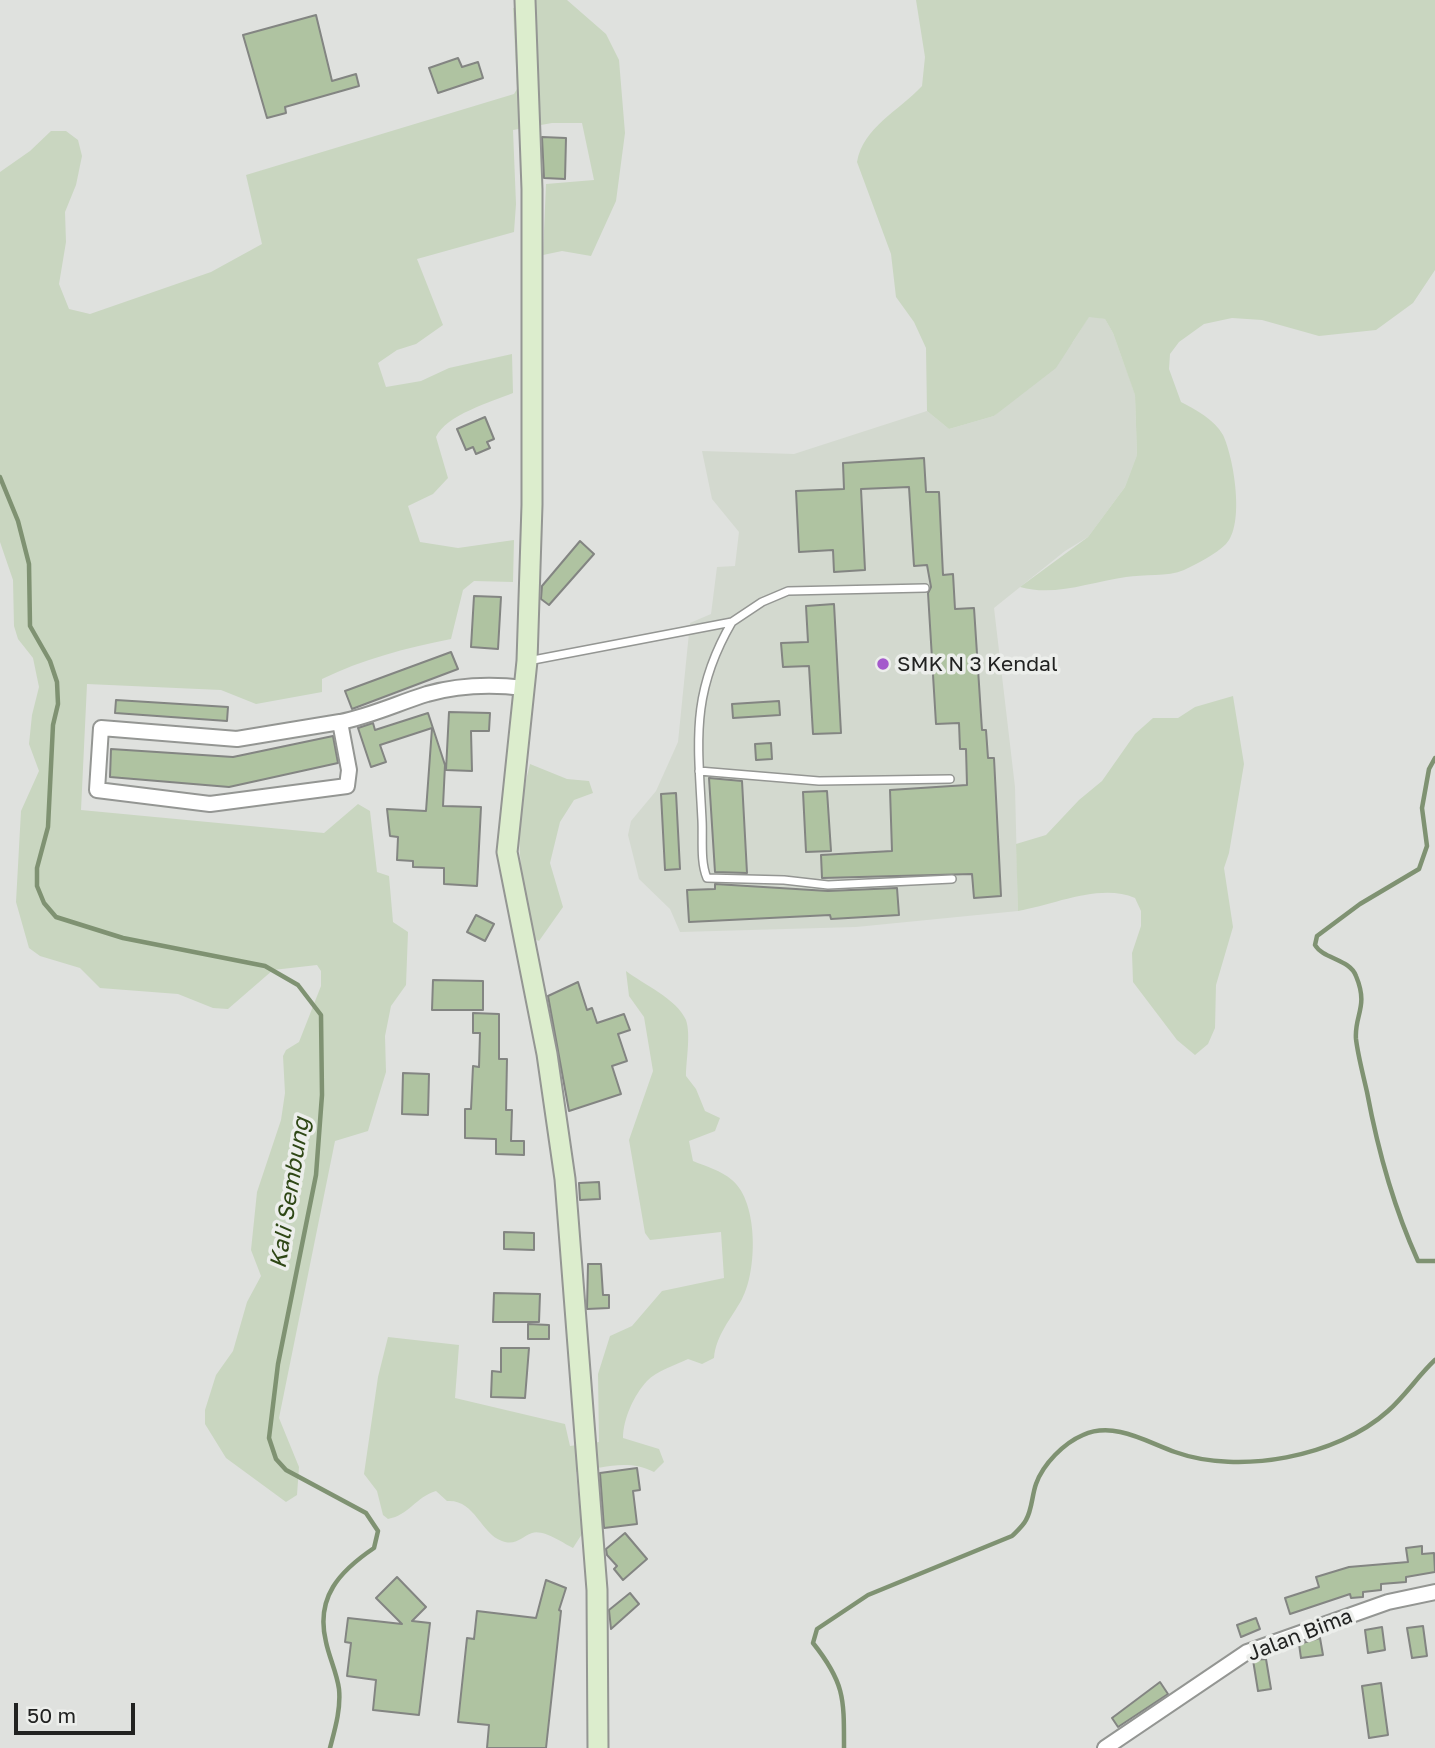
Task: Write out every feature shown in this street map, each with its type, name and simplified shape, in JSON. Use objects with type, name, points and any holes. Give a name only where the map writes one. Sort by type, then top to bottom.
[{"type":"main road","points":[[525,0],[531,189],[532,505],[527,661],[507,852],[547,1054],[565,1179],[597,1590],[598,1748]]},
{"type":"street","points":[[340,722],[349,770],[347,786],[210,804],[97,790],[101,728],[237,739],[369,716],[427,694],[456,687],[497,685],[524,688]]},
{"type":"street","name":"Jalan Bima","points":[[1105,1748],[1247,1652],[1388,1602],[1435,1591]]},
{"type":"lane","points":[[527,661],[732,622],[762,602],[788,591],[925,588]]},
{"type":"lane","points":[[732,622],[715,652],[699,705],[699,771],[705,875],[709,880],[784,880],[828,885],[952,879]]},
{"type":"lane","points":[[699,771],[819,781],[950,779]]},
{"type":"shaded area","points":[[1089,316],[1105,319],[1113,333],[1135,394],[1137,455],[1125,487],[1088,537],[1065,551],[994,608],[1015,787],[1018,911],[856,927],[680,932],[670,909],[639,879],[628,835],[631,821],[656,791],[678,742],[690,623],[711,614],[717,567],[735,566],[739,532],[712,499],[702,451],[794,454],[927,411],[949,429],[994,416],[1073,342]]},
{"type":"green space","points":[[535,0],[567,0],[606,34],[619,60],[625,133],[616,201],[591,256],[562,251],[543,255],[546,184],[594,180],[582,123],[552,123],[513,130],[516,204],[514,232],[417,259],[443,325],[416,344],[397,350],[378,363],[386,387],[421,381],[449,368],[512,354],[513,393],[470,410],[441,429],[436,437],[448,478],[433,494],[408,506],[420,542],[458,548],[514,540],[513,582],[474,581],[463,590],[451,639],[385,655],[337,672],[322,679],[322,692],[256,704],[221,690],[87,684],[81,810],[324,833],[358,804],[370,811],[377,872],[389,876],[393,922],[408,932],[406,985],[391,1006],[385,1036],[386,1072],[368,1131],[335,1141],[279,1418],[299,1467],[297,1495],[286,1502],[226,1458],[205,1424],[205,1410],[216,1375],[233,1351],[247,1302],[261,1276],[251,1250],[257,1192],[281,1120],[285,1093],[283,1056],[286,1050],[299,1042],[321,986],[321,971],[317,965],[273,970],[228,1009],[213,1008],[178,994],[100,988],[80,968],[40,956],[29,948],[16,902],[21,811],[39,771],[29,744],[39,687],[33,658],[18,639],[14,626],[13,580],[0,542],[0,172],[30,151],[51,131],[66,131],[78,140],[82,156],[76,185],[65,212],[66,242],[59,284],[69,309],[90,314],[211,272],[262,244],[246,175],[514,94],[517,89],[513,8],[534,7]]},
{"type":"green space","points":[[916,0],[1435,0],[1435,270],[1413,303],[1376,330],[1319,336],[1262,320],[1232,318],[1204,324],[1179,342],[1170,354],[1169,369],[1181,402],[1210,420],[1223,435],[1231,459],[1236,491],[1232,535],[1222,548],[1189,568],[1171,574],[1126,577],[1059,590],[1020,587],[1088,537],[1125,487],[1137,455],[1135,395],[1113,333],[1105,319],[1089,317],[1056,368],[994,416],[949,429],[927,411],[926,348],[914,322],[896,297],[891,254],[857,162],[866,139],[874,129],[922,86],[925,57]]},
{"type":"green space","points":[[1233,696],[1244,764],[1224,868],[1233,927],[1216,985],[1215,1028],[1208,1044],[1195,1055],[1177,1040],[1133,982],[1132,953],[1141,926],[1141,911],[1135,898],[1121,894],[1092,894],[1018,911],[1016,844],[1046,835],[1079,800],[1102,781],[1135,734],[1153,718],[1178,718],[1195,707]]},
{"type":"green space","points":[[530,764],[567,779],[589,781],[593,793],[574,800],[560,822],[550,863],[563,907],[539,941],[527,936],[527,910],[519,840],[524,789]]},
{"type":"green space","points":[[626,971],[668,999],[682,1012],[686,1020],[686,1076],[696,1089],[705,1111],[720,1118],[715,1131],[689,1141],[693,1161],[732,1180],[741,1190],[751,1220],[753,1255],[751,1272],[742,1299],[721,1334],[714,1358],[702,1364],[688,1359],[666,1368],[647,1381],[630,1408],[623,1438],[659,1449],[664,1462],[654,1472],[626,1465],[576,1472],[582,1534],[573,1548],[537,1532],[515,1542],[502,1541],[494,1537],[464,1505],[447,1501],[436,1491],[423,1497],[402,1514],[388,1519],[383,1515],[377,1491],[364,1474],[378,1377],[388,1337],[459,1345],[455,1398],[565,1424],[570,1446],[599,1442],[598,1374],[610,1336],[632,1326],[662,1291],[724,1278],[721,1232],[650,1240],[645,1233],[629,1140],[653,1071],[644,1017],[629,996]]},
{"type":"building","points":[[316,15],[332,81],[356,74],[359,86],[285,107],[286,113],[267,118],[243,35]]},
{"type":"building","points":[[458,58],[462,67],[478,62],[483,78],[438,93],[429,68]]},
{"type":"building","points":[[542,137],[566,138],[565,179],[544,178]]},
{"type":"building","points":[[485,417],[494,439],[487,442],[490,448],[476,454],[473,447],[466,450],[457,429]]},
{"type":"building","points":[[924,458],[926,492],[939,492],[943,575],[953,574],[955,609],[974,608],[982,730],[986,730],[988,758],[994,758],[1001,896],[974,898],[972,874],[822,878],[821,855],[892,851],[890,790],[967,785],[966,749],[960,749],[959,723],[936,724],[928,593],[931,587],[927,565],[914,566],[909,487],[861,489],[865,570],[834,572],[833,550],[799,552],[796,491],[844,489],[843,463]]},
{"type":"building","points":[[580,541],[594,554],[549,605],[541,599],[542,586]]},
{"type":"building","points":[[474,596],[501,597],[498,649],[471,647]]},
{"type":"building","points":[[834,604],[841,733],[813,734],[809,666],[783,667],[781,643],[808,642],[806,606]]},
{"type":"building","points":[[451,652],[458,669],[352,709],[345,691]]},
{"type":"building","points":[[116,700],[228,707],[227,721],[115,713]]},
{"type":"building","points":[[779,701],[780,715],[733,718],[732,704]]},
{"type":"building","points":[[449,712],[490,713],[489,731],[471,731],[472,771],[446,770]]},
{"type":"building","points":[[428,713],[445,765],[443,806],[481,807],[477,886],[444,884],[444,868],[413,867],[413,861],[397,860],[398,837],[390,836],[387,809],[426,811],[432,728],[380,745],[386,762],[371,767],[358,728],[373,723],[375,730]]},
{"type":"building","points":[[333,736],[338,763],[229,787],[110,777],[111,749],[233,757]]},
{"type":"building","points":[[771,743],[772,759],[756,760],[755,744]]},
{"type":"building","points":[[709,778],[742,781],[747,873],[715,872]]},
{"type":"building","points":[[827,791],[831,851],[806,852],[803,792]]},
{"type":"building","points":[[676,793],[680,869],[665,870],[661,794]]},
{"type":"building","points":[[715,884],[828,891],[897,888],[899,915],[831,919],[830,915],[689,922],[687,890],[715,889]]},
{"type":"building","points":[[476,915],[494,924],[485,941],[467,932]]},
{"type":"building","points":[[433,980],[483,981],[483,1010],[432,1010]]},
{"type":"building","points":[[578,982],[587,1010],[592,1008],[597,1023],[624,1014],[630,1030],[618,1034],[627,1061],[612,1066],[621,1094],[569,1111],[548,996]]},
{"type":"building","points":[[473,1013],[499,1014],[499,1059],[507,1059],[506,1110],[512,1110],[511,1141],[524,1141],[524,1155],[496,1154],[496,1139],[465,1138],[465,1109],[471,1109],[473,1066],[479,1067],[480,1033],[473,1033]]},
{"type":"building","points":[[403,1073],[429,1074],[428,1115],[402,1114]]},
{"type":"building","points":[[599,1182],[600,1199],[580,1200],[579,1183]]},
{"type":"building","points":[[504,1232],[534,1233],[534,1250],[504,1249]]},
{"type":"building","points":[[588,1264],[601,1264],[603,1295],[609,1295],[609,1308],[587,1309]]},
{"type":"building","points":[[494,1293],[540,1294],[539,1322],[493,1322]]},
{"type":"building","points":[[528,1324],[549,1325],[549,1339],[528,1339]]},
{"type":"building","points":[[501,1348],[529,1348],[525,1398],[491,1397],[492,1371],[501,1372]]},
{"type":"building","points":[[637,1468],[640,1490],[633,1491],[637,1524],[604,1528],[600,1473]]},
{"type":"building","points":[[625,1533],[647,1559],[623,1580],[614,1569],[617,1566],[607,1555],[606,1549]]},
{"type":"building","points":[[1422,1546],[1422,1554],[1434,1553],[1435,1572],[1406,1577],[1406,1582],[1381,1584],[1381,1590],[1363,1592],[1363,1597],[1351,1598],[1350,1594],[1290,1614],[1285,1598],[1319,1587],[1316,1577],[1349,1567],[1408,1562],[1406,1548]]},
{"type":"building","points":[[397,1577],[426,1607],[412,1621],[430,1623],[419,1715],[373,1710],[376,1680],[347,1676],[351,1643],[345,1642],[348,1618],[402,1624],[376,1598]]},
{"type":"building","points":[[546,1580],[566,1588],[559,1610],[546,1748],[487,1748],[489,1725],[458,1722],[467,1638],[474,1639],[477,1611],[536,1618]]},
{"type":"building","points":[[630,1593],[639,1604],[611,1629],[609,1610]]},
{"type":"building","points":[[1256,1618],[1260,1629],[1241,1637],[1237,1625]]},
{"type":"building","points":[[1423,1626],[1427,1656],[1412,1658],[1407,1628]]},
{"type":"building","points":[[1382,1627],[1385,1650],[1368,1653],[1365,1630]]},
{"type":"building","points":[[1320,1638],[1323,1655],[1301,1658],[1299,1644]]},
{"type":"building","points":[[1266,1659],[1271,1689],[1258,1691],[1253,1660]]},
{"type":"building","points":[[1160,1682],[1168,1694],[1118,1727],[1112,1718]]},
{"type":"building","points":[[1381,1683],[1388,1735],[1369,1738],[1362,1686]]},
{"type":"waterway","name":"Kali Sembung","points":[[0,477],[18,521],[29,564],[30,626],[50,661],[57,682],[58,704],[53,725],[48,827],[37,868],[37,886],[44,903],[56,917],[123,938],[265,966],[298,985],[321,1015],[322,1095],[316,1175],[278,1364],[269,1438],[276,1459],[286,1470],[366,1513],[378,1531],[374,1548],[351,1566],[333,1587],[324,1612],[326,1642],[339,1689],[337,1719],[330,1748]]},
{"type":"waterway","points":[[1435,758],[1429,769],[1422,808],[1427,846],[1419,869],[1360,904],[1317,936],[1315,945],[1348,966],[1356,976],[1361,996],[1356,1031],[1357,1045],[1381,1157],[1401,1220],[1418,1261],[1435,1261]]},
{"type":"waterway","points":[[844,1748],[843,1704],[837,1681],[813,1643],[817,1629],[868,1595],[1012,1536],[1028,1516],[1036,1484],[1044,1469],[1069,1443],[1083,1435],[1107,1430],[1130,1434],[1200,1459],[1228,1462],[1286,1457],[1315,1450],[1367,1427],[1388,1411],[1435,1360]]},
{"type":"place","name":"SMK N 3 Kendal","points":[[883,664]]}]
